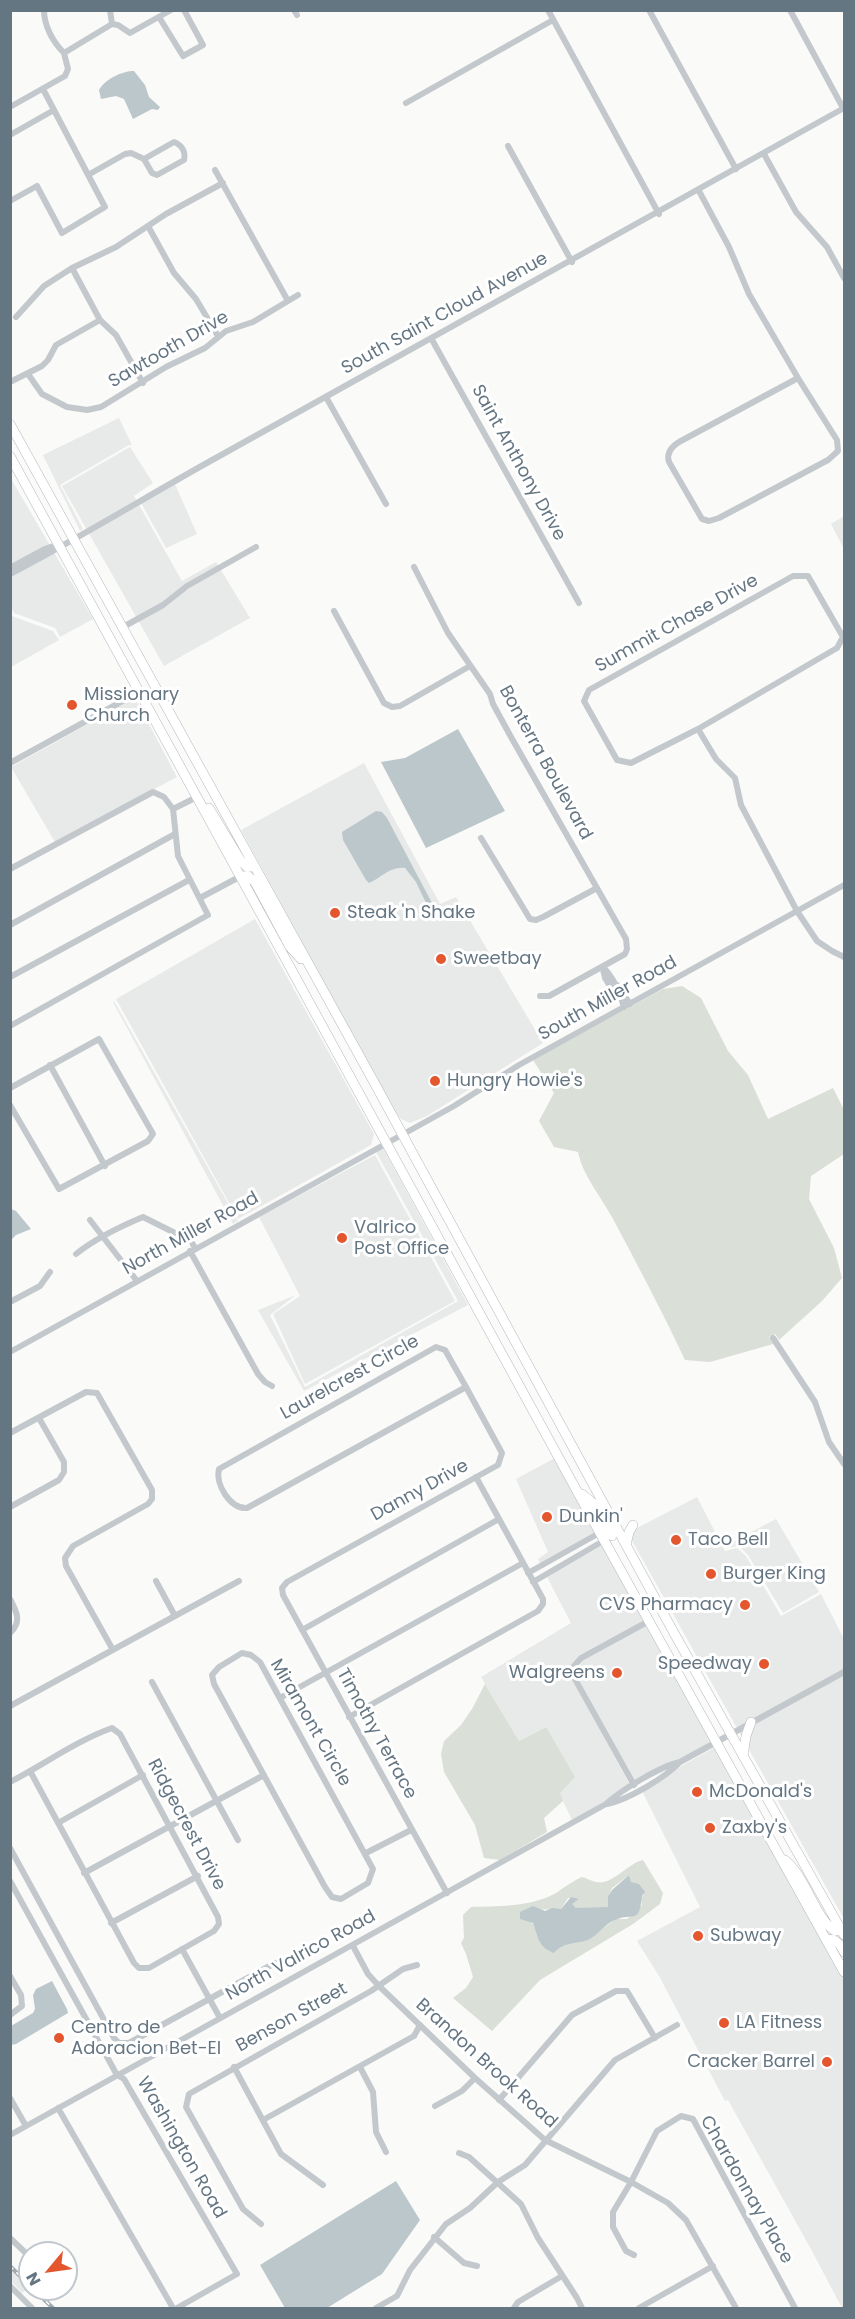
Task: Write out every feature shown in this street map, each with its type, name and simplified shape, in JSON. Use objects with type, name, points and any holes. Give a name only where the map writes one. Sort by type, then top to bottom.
[{"type":"highway","points":[[10,424],[495,1304],[610,1533],[649,1621],[844,1972]]},
{"type":"highway","points":[[10,456],[578,1490],[593,1503],[610,1533],[626,1545],[843,1932]]},
{"type":"highway","points":[[188,780],[222,826],[241,861],[247,867],[255,867]]},
{"type":"highway","points":[[241,876],[248,876],[255,882],[290,946],[309,967]]},
{"type":"highway","points":[[481,1312],[495,1304]]},
{"type":"highway","points":[[626,1545],[628,1532],[633,1525]]},
{"type":"highway","points":[[743,1756],[744,1744],[752,1722]]},
{"type":"highway","points":[[778,1855],[791,1865],[801,1878],[827,1924],[835,1931],[843,1932]]},
{"type":"highway","points":[[826,1939],[837,1942],[844,1952]]},
{"type":"street","points":[[10,107],[65,76],[68,69],[64,53],[58,47],[44,21],[44,10]]},
{"type":"street","points":[[110,10],[112,24]]},
{"type":"street","points":[[64,53],[112,24],[130,33],[171,10]]},
{"type":"street","points":[[159,17],[183,56],[203,45],[184,10]]},
{"type":"street","points":[[548,10],[659,214]]},
{"type":"street","points":[[649,10],[736,169]]},
{"type":"street","points":[[790,10],[844,108]]},
{"type":"street","points":[[406,103],[553,20]]},
{"type":"street","points":[[10,201],[37,186],[62,233],[105,207],[43,89]]},
{"type":"street","name":"South Saint Cloud Avenue","points":[[59,546],[431,338],[659,214],[844,108]]},
{"type":"street","points":[[10,135],[54,110]]},
{"type":"street","points":[[88,175],[125,154],[131,153],[144,159],[152,173],[157,175],[184,160],[185,155],[179,144],[174,142],[144,159]]},
{"type":"street","points":[[508,146],[572,262]]},
{"type":"street","points":[[764,154],[796,212],[827,248],[844,278]]},
{"type":"street","points":[[215,170],[288,301]]},
{"type":"street","points":[[16,318],[44,286],[72,268],[116,247],[223,183]]},
{"type":"street","points":[[699,191],[729,247],[749,294],[837,440],[838,451],[828,460],[719,518],[709,522],[702,519],[669,462],[670,450],[679,442],[798,378]]},
{"type":"street","points":[[148,226],[174,273],[196,299],[218,336]]},
{"type":"street","points":[[72,268],[100,320],[116,335],[142,383]]},
{"type":"street","name":"Sawtooth Drive","points":[[28,374],[42,394],[67,407],[87,410],[101,407],[166,367],[205,348],[218,336],[234,327],[253,322],[298,295]]},
{"type":"street","points":[[10,382],[28,374],[48,360],[56,345],[100,320]]},
{"type":"street","name":"Saint Anthony Drive","points":[[431,338],[579,603]]},
{"type":"street","points":[[326,397],[386,504]]},
{"type":"street","points":[[10,568],[59,546]]},
{"type":"street","points":[[10,574],[59,546]]},
{"type":"street","points":[[123,627],[256,547]]},
{"type":"street","name":"Bonterra Boulevard","points":[[414,567],[448,633],[490,694],[511,737],[628,944],[625,954],[549,996],[540,996]]},
{"type":"street","name":"Summit Chase Drive","points":[[793,576],[808,576],[843,637],[837,648],[698,729],[631,763],[617,760],[584,701],[589,690],[793,576]]},
{"type":"street","points":[[334,611],[384,703],[392,707],[400,706],[470,666]]},
{"type":"street","points":[[10,763],[140,692],[161,696]]},
{"type":"street","points":[[698,729],[716,759],[735,778],[741,805],[797,911],[817,941],[844,957]]},
{"type":"street","points":[[10,869],[153,792],[164,796],[173,809],[178,856],[208,915],[10,1026]]},
{"type":"street","points":[[173,809],[197,797]]},
{"type":"street","points":[[10,925],[175,834]]},
{"type":"street","points":[[481,838],[530,919],[536,920],[597,888]]},
{"type":"street","points":[[200,898],[241,876]]},
{"type":"street","points":[[10,977],[189,880]]},
{"type":"street","name":"South Miller Road","points":[[387,1142],[462,1101],[519,1065],[844,885]]},
{"type":"street","points":[[603,967],[611,975],[627,1006]]},
{"type":"street","points":[[603,967],[608,982],[627,1006]]},
{"type":"street","points":[[10,1088],[99,1039],[153,1134],[148,1141],[59,1189],[10,1105]]},
{"type":"street","points":[[50,1065],[105,1166]]},
{"type":"street","name":"North Miller Road","points":[[10,1352],[387,1142]]},
{"type":"street","points":[[76,1254],[96,1238],[146,1217],[191,1240],[193,1249],[258,1374],[272,1386]]},
{"type":"street","points":[[90,1220],[137,1281]]},
{"type":"street","points":[[10,1302],[40,1286],[50,1272]]},
{"type":"street","points":[[773,1338],[815,1402],[829,1443],[844,1461]]},
{"type":"street","name":"Laurelcrest Circle","points":[[436,1347],[445,1350],[466,1387],[247,1508],[240,1509],[234,1505],[219,1482],[219,1469],[436,1347]]},
{"type":"street","name":"Danny Drive","points":[[282,1588],[287,1582],[498,1465],[502,1453],[466,1387]]},
{"type":"street","points":[[10,1433],[86,1392],[97,1393],[152,1491],[152,1499],[148,1504],[73,1546],[65,1558],[66,1566],[113,1650]]},
{"type":"street","points":[[10,1507],[59,1480],[64,1472],[64,1462],[39,1418]]},
{"type":"street","points":[[349,1717],[538,1611],[543,1604],[543,1599],[476,1477]]},
{"type":"street","points":[[302,1630],[499,1520]]},
{"type":"street","points":[[528,1573],[610,1533]]},
{"type":"street","points":[[533,1582],[610,1533]]},
{"type":"street","points":[[280,1698],[523,1563]]},
{"type":"street","points":[[156,1581],[175,1616]]},
{"type":"street","points":[[10,1706],[238,1581]]},
{"type":"street","name":"Timothy Terrace","points":[[282,1588],[283,1595],[325,1673],[447,1893]]},
{"type":"street","points":[[10,1599],[17,1610],[18,1621],[10,1633]]},
{"type":"street","points":[[634,1785],[575,1679],[574,1666],[581,1658],[649,1621]]},
{"type":"street","name":"Miramont Circle","points":[[264,1775],[214,1684],[212,1675],[219,1667],[242,1653],[251,1655],[260,1662],[366,1853]]},
{"type":"street","name":"North Valrico Road","points":[[606,1804],[618,1802],[672,1770],[680,1762],[844,1672]]},
{"type":"street","points":[[152,1682],[238,1840]]},
{"type":"street","name":"Ridgecrest Drive","points":[[30,1771],[112,1728],[120,1734],[218,1917],[219,1924],[214,1931],[182,1949]]},
{"type":"street","name":"North Valrico Road","points":[[10,2135],[606,1804],[615,1796],[669,1764],[680,1762]]},
{"type":"street","points":[[10,1782],[30,1771],[134,1963],[139,1968],[149,1968],[182,1949],[220,2018]]},
{"type":"street","points":[[58,1823],[143,1775]]},
{"type":"street","points":[[84,1873],[264,1775],[332,1897],[341,1899],[369,1883],[373,1869],[366,1853],[411,1830]]},
{"type":"street","points":[[10,1848],[114,2038],[119,2043],[129,2043],[275,1963]]},
{"type":"street","points":[[111,1923],[198,1876]]},
{"type":"street","name":"Washington Road","points":[[10,1881],[117,2075],[124,2079],[237,2274],[175,2308]]},
{"type":"street","points":[[10,1900],[18,1896]]},
{"type":"street","name":"Brandon Brook Road","points":[[353,1946],[368,1974],[378,1985],[475,2078],[545,2140],[631,2182],[668,2203],[686,2220],[736,2308]]},
{"type":"street","name":"Benson Street","points":[[261,2224],[243,2209],[186,2107],[189,2094],[371,1991],[403,1969],[417,1965]]},
{"type":"street","points":[[10,1976],[21,1995],[22,2006],[10,2015]]},
{"type":"street","points":[[499,2100],[572,2015],[616,1991],[627,1992],[655,2038]]},
{"type":"street","points":[[263,2120],[414,2036],[420,2025]]},
{"type":"street","points":[[376,2308],[397,2296],[410,2270],[446,2224],[470,2208],[498,2182],[525,2165],[615,2060],[677,2025]]},
{"type":"street","points":[[234,2067],[281,2154],[323,2185]]},
{"type":"street","points":[[360,2067],[372,2092],[375,2132],[386,2152]]},
{"type":"street","points":[[435,2106],[462,2091],[475,2078]]},
{"type":"street","points":[[10,2098],[26,2126]]},
{"type":"street","points":[[58,2108],[175,2308]]},
{"type":"street","name":"Chardonnay Place","points":[[634,2255],[626,2251],[613,2227],[613,2212],[657,2131],[681,2116],[693,2119],[795,2308]]},
{"type":"street","points":[[459,2153],[469,2157],[521,2204],[538,2238],[582,2308]]},
{"type":"street","points":[[434,2237],[464,2263],[477,2266]]},
{"type":"street","points":[[639,2308],[713,2266]]},
{"type":"street","points":[[514,2308],[518,2302],[562,2276]]},
{"type":"street","points":[[10,2286],[32,2308]]},
{"type":"shaded area","points":[[134,71],[145,85],[149,97],[160,107],[158,110],[152,109],[133,119],[124,99],[116,96],[101,99],[99,90],[114,76]]},
{"type":"shaded area","points":[[119,418],[132,445],[60,485],[83,529],[80,531],[43,455]]},
{"type":"shaded area","points":[[130,447],[153,483],[134,496],[182,581],[216,562],[250,618],[164,666],[62,486]]},
{"type":"shaded area","points":[[10,477],[93,619],[60,637],[55,628],[14,613],[11,607]]},
{"type":"shaded area","points":[[175,484],[197,534],[166,548],[141,503]]},
{"type":"shaded area","points":[[844,516],[844,549],[831,524]]},
{"type":"shaded area","points":[[10,613],[12,616],[53,631],[59,640],[11,667]]},
{"type":"shaded area","points":[[135,698],[177,777],[55,842],[11,767]]},
{"type":"shaded area","points":[[458,729],[505,811],[426,848],[381,762],[405,758]]},
{"type":"shaded area","points":[[364,763],[440,904],[456,897],[543,1043],[427,1116],[410,1123],[401,1119],[393,1109],[241,830]]},
{"type":"shaded area","points":[[376,811],[382,812],[387,818],[432,903],[431,906],[428,907],[416,882],[405,868],[390,871],[369,883],[366,880],[343,840],[342,832]]},
{"type":"shaded area","points":[[255,919],[374,1134],[371,1145],[238,1219],[116,999]]},
{"type":"shaded area","points":[[682,986],[701,998],[728,1051],[748,1075],[768,1119],[833,1088],[844,1110],[844,1154],[811,1176],[809,1199],[834,1248],[842,1278],[822,1301],[779,1340],[775,1334],[769,1337],[773,1344],[710,1362],[685,1360],[612,1217],[588,1177],[578,1152],[554,1147],[539,1121],[554,1093],[533,1060],[663,989]]},
{"type":"shaded area","points":[[113,1002],[238,1221],[233,1224]]},
{"type":"shaded area","points":[[383,1148],[468,1305],[304,1391],[258,1310],[296,1295],[270,1315],[305,1387],[458,1301],[376,1152]]},
{"type":"shaded area","points":[[375,1155],[455,1301],[305,1384],[273,1314],[300,1296],[259,1217]]},
{"type":"shaded area","points":[[11,1209],[16,1211],[31,1229],[16,1235],[11,1240]]},
{"type":"shaded area","points":[[555,1458],[595,1532],[540,1563],[538,1559],[548,1552],[516,1479]]},
{"type":"shaded area","points":[[697,1497],[725,1551],[737,1548],[746,1556],[781,1616],[821,1594],[844,1639],[844,1919],[631,1539],[635,1529]]},
{"type":"shaded area","points":[[776,1519],[819,1592],[783,1613],[748,1555],[739,1546],[727,1548],[716,1528],[726,1545]]},
{"type":"shaded area","points":[[603,1545],[645,1620],[579,1655],[572,1664],[572,1679],[631,1787],[572,1820],[559,1793],[546,1727],[519,1741],[481,1677],[571,1623],[547,1577]]},
{"type":"shaded area","points":[[647,1625],[712,1741],[637,1784],[578,1678],[578,1667],[583,1660]]},
{"type":"shaded area","points":[[485,1684],[519,1741],[546,1727],[575,1777],[560,1793],[563,1801],[544,1818],[547,1832],[500,1860],[484,1858],[475,1825],[444,1772],[441,1754],[444,1741],[461,1725]]},
{"type":"shaded area","points":[[715,1747],[844,1978],[844,2308],[728,2100],[725,2101],[659,1976],[637,1941],[700,1907],[641,1789]]},
{"type":"shaded area","points":[[643,1860],[663,1893],[660,1904],[633,1924],[540,1980],[492,2031],[453,1998],[466,1988],[473,1977],[461,1943],[464,1938],[463,1915],[471,1907],[511,1905],[541,1900],[582,1877],[596,1882],[608,1881]],"holes":[[[629,1875],[631,1882],[644,1894],[641,1899],[642,1905],[627,1919],[616,1919],[587,1940],[559,1947],[537,1936],[532,1923],[523,1920],[525,1910],[561,1909],[568,1898],[579,1899],[571,1904],[576,1908],[608,1908],[608,1896],[612,1888]]]},
{"type":"shaded area","points":[[629,1875],[631,1882],[639,1884],[645,1892],[639,1911],[634,1916],[611,1922],[588,1940],[565,1945],[554,1953],[542,1945],[533,1923],[520,1919],[520,1912],[533,1906],[545,1911],[552,1908],[561,1909],[571,1897],[579,1899],[572,1904],[576,1908],[608,1907],[608,1896]]},
{"type":"shaded area","points":[[52,1981],[68,2013],[11,2045],[11,2026],[33,2013],[35,2009],[33,1995],[36,1989]]},
{"type":"shaded area","points":[[396,2181],[420,2220],[382,2274],[327,2308],[285,2308],[260,2265]]},
{"type":"shaded area","points":[[10,2265],[18,2274],[18,2289],[11,2281]]},
{"type":"railway","points":[[10,2266],[18,2274]]},
{"type":"railway","points":[[46,2301],[53,2308]]},
{"type":"place","name":"Missionary Church","points":[[72,705]]},
{"type":"place","name":"Steak 'n Shake","points":[[335,913]]},
{"type":"place","name":"Sweetbay","points":[[441,959]]},
{"type":"place","name":"Hungry Howie's","points":[[435,1081]]},
{"type":"place","name":"Valrico Post Office","points":[[342,1238]]},
{"type":"place","name":"Dunkin'","points":[[547,1517]]},
{"type":"place","name":"Taco Bell","points":[[676,1540]]},
{"type":"place","name":"Burger King","points":[[711,1574]]},
{"type":"place","name":"CVS Pharmacy","points":[[745,1605]]},
{"type":"place","name":"Speedway","points":[[764,1664]]},
{"type":"place","name":"Walgreens","points":[[617,1673]]},
{"type":"place","name":"McDonald's","points":[[697,1792]]},
{"type":"place","name":"Zaxby's","points":[[710,1828]]},
{"type":"place","name":"Subway","points":[[698,1936]]},
{"type":"place","name":"LA Fitness","points":[[724,2023]]},
{"type":"place","name":"Centro de Adoracion Bet-El","points":[[59,2038]]},
{"type":"place","name":"Cracker Barrel","points":[[827,2062]]}]
